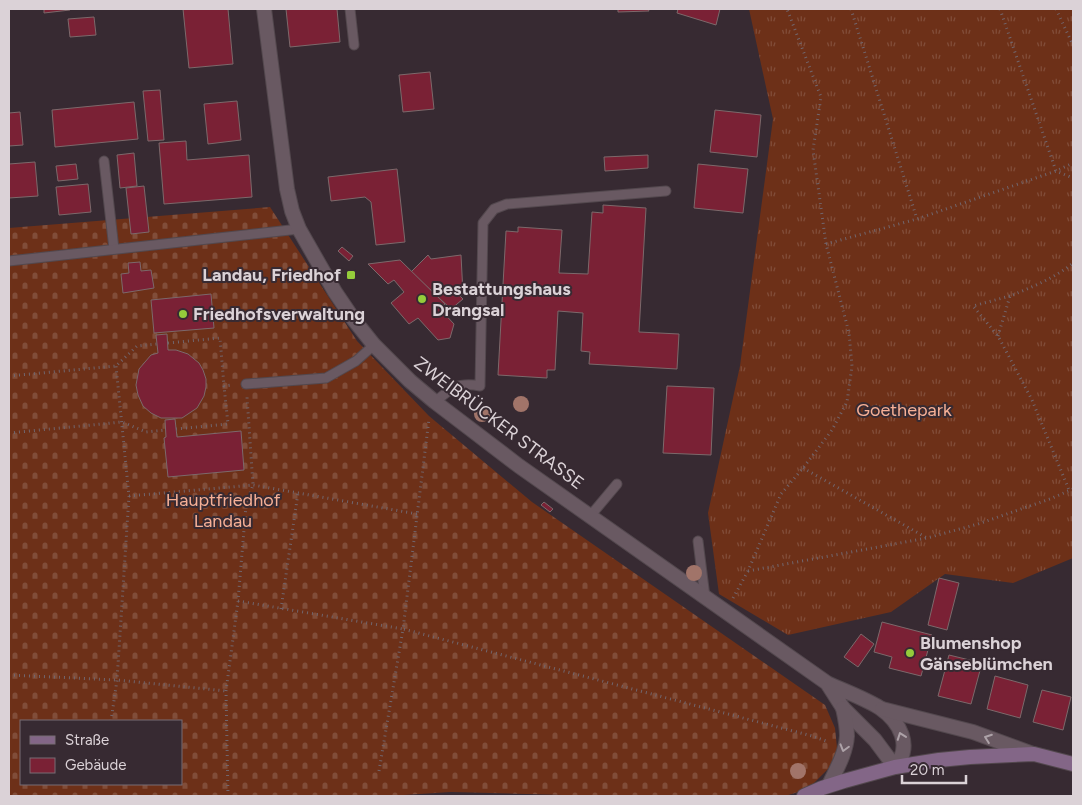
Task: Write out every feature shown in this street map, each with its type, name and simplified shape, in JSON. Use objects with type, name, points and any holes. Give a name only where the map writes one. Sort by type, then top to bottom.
[{"type":"main road","points":[[804,796],[829,786],[895,768],[932,761],[1034,754],[1073,764]]},
{"type":"street","name":"ZWEIBRÜCKER STRASSE","points":[[264,9],[287,189],[292,211],[299,229],[335,292],[374,345],[410,381],[435,402],[519,466],[827,683]]},
{"type":"street","points":[[827,683],[843,708],[875,740],[895,768],[901,761],[904,751],[903,740],[896,724],[880,709]]},
{"type":"street","points":[[827,683],[880,709],[973,732],[1034,754]]},
{"type":"street","points":[[829,786],[845,748],[847,736],[843,708]]},
{"type":"lane","points":[[350,9],[354,46]]},
{"type":"lane","points":[[104,161],[114,249]]},
{"type":"lane","points":[[435,402],[459,385],[480,386],[483,223],[494,209],[507,204],[666,191]]},
{"type":"lane","points":[[9,261],[299,229]]},
{"type":"lane","points":[[246,384],[326,378],[356,361],[374,345]]},
{"type":"lane","points":[[590,515],[617,484]]},
{"type":"lane","points":[[698,541],[705,597]]},
{"type":"path","points":[[726,611],[748,571],[782,494],[832,430],[847,402],[852,366],[849,333],[826,244],[813,150],[821,97],[787,9]]},
{"type":"path","points":[[850,9],[917,219]]},
{"type":"path","points":[[1000,9],[1056,172]]},
{"type":"path","points":[[1056,9],[1073,45]]},
{"type":"path","points":[[826,244],[917,219],[1056,172],[1073,164]]},
{"type":"path","points":[[1056,172],[1073,178]]},
{"type":"path","points":[[748,571],[927,538],[978,524],[1071,490],[1032,400],[998,336],[973,306],[1010,296],[1048,280],[1064,271],[1073,263]]},
{"type":"path","points":[[998,336],[1010,296]]},
{"type":"path","points":[[168,343],[220,338],[228,424],[176,429]]},
{"type":"path","points":[[9,376],[116,366],[137,346],[157,344]]},
{"type":"path","points":[[111,720],[117,680],[129,496],[116,366]]},
{"type":"path","points":[[224,386],[246,384],[254,485],[246,506],[238,601],[226,691],[228,796]]},
{"type":"path","points":[[380,771],[403,629],[429,416],[435,402]]},
{"type":"path","points":[[9,433],[122,422],[146,432],[166,430]]},
{"type":"path","points":[[803,468],[927,538]]},
{"type":"path","points":[[129,496],[254,485],[417,514]]},
{"type":"path","points":[[281,609],[298,493]]},
{"type":"path","points":[[238,601],[403,629],[812,736],[845,748]]},
{"type":"path","points":[[9,675],[117,680],[226,691]]},
{"type":"green space","name":"Goethepark","points":[[749,9],[1073,9],[1073,558],[1013,583],[945,574],[891,612],[788,635],[719,594],[708,513],[740,366],[773,119]]},
{"type":"green space","name":"Hauptfriedhof Landau","points":[[270,207],[357,341],[429,416],[532,502],[825,705],[835,728],[837,748],[833,764],[808,789],[785,796],[600,796],[451,792],[388,796],[9,796],[9,228]]},
{"type":"building","points":[[44,9],[69,9],[70,10],[44,13]]},
{"type":"building","points":[[183,9],[228,9],[233,64],[189,68]]},
{"type":"building","points":[[286,9],[337,9],[340,42],[290,47]]},
{"type":"building","points":[[618,9],[648,9],[649,11],[618,12]]},
{"type":"building","points":[[678,9],[720,9],[716,25],[677,13]]},
{"type":"building","points":[[94,17],[96,35],[70,37],[68,19]]},
{"type":"building","points":[[430,72],[434,109],[403,112],[399,75]]},
{"type":"building","points":[[160,90],[164,140],[148,141],[143,91]]},
{"type":"building","points":[[237,101],[241,140],[208,144],[204,104]]},
{"type":"building","points":[[134,102],[138,139],[55,147],[52,110]]},
{"type":"building","points":[[715,110],[761,115],[757,157],[710,152]]},
{"type":"building","points":[[20,112],[23,145],[9,146],[9,113]]},
{"type":"building","points":[[186,141],[187,160],[249,155],[252,197],[164,204],[159,143]]},
{"type":"building","points":[[134,153],[137,186],[120,188],[117,155]]},
{"type":"building","points":[[648,155],[648,168],[605,171],[604,157]]},
{"type":"building","points":[[35,162],[38,196],[9,198],[9,164]]},
{"type":"building","points":[[76,164],[78,179],[58,181],[56,166]]},
{"type":"building","points":[[698,164],[748,169],[743,213],[694,208]]},
{"type":"building","points":[[397,169],[405,242],[376,245],[371,202],[365,197],[331,201],[328,177]]},
{"type":"building","points":[[88,184],[91,212],[59,215],[56,187]]},
{"type":"building","points":[[144,186],[149,232],[131,234],[126,188]]},
{"type":"building","points":[[603,205],[646,208],[639,332],[679,334],[677,369],[589,364],[590,352],[581,351],[583,313],[558,311],[555,370],[547,370],[547,378],[498,375],[506,231],[518,232],[518,227],[562,230],[559,273],[588,274],[592,212],[603,213]]},
{"type":"building","points":[[342,247],[353,256],[349,261],[338,251]]},
{"type":"building","points":[[428,255],[431,259],[461,255],[463,294],[460,296],[463,299],[451,309],[411,272]]},
{"type":"building","points":[[400,260],[445,304],[439,308],[454,324],[450,338],[438,340],[418,318],[409,324],[391,303],[404,292],[394,280],[388,284],[368,264]]},
{"type":"building","points":[[140,262],[141,271],[151,270],[154,288],[123,293],[121,274],[129,273],[128,263]]},
{"type":"building","name":"Friedhofsverwaltung","points":[[211,294],[214,328],[154,333],[151,300]]},
{"type":"building","points":[[167,334],[168,350],[176,350],[188,354],[199,363],[206,379],[204,396],[197,408],[182,418],[161,418],[151,413],[143,406],[136,385],[139,369],[151,355],[158,353],[156,335]]},
{"type":"building","points":[[667,386],[714,388],[711,455],[663,453]]},
{"type":"building","points":[[175,419],[177,437],[241,431],[244,470],[168,477],[164,438],[166,437],[165,420]]},
{"type":"building","points":[[544,502],[553,509],[550,512],[541,505]]},
{"type":"building","points":[[939,578],[959,583],[947,630],[928,625]]},
{"type":"building","points":[[882,622],[932,635],[921,676],[889,668],[892,657],[874,652]]},
{"type":"building","points":[[861,634],[874,644],[858,667],[844,657]]},
{"type":"building","points":[[949,655],[982,663],[971,704],[938,696]]},
{"type":"building","points":[[995,676],[1028,685],[1020,718],[987,709]]},
{"type":"building","points":[[1042,690],[1071,697],[1063,730],[1033,722]]},
{"type":"place","name":"Landau, Friedhof","points":[[351,275]]},
{"type":"place","name":"Bestattungshaus Drangsal","points":[[422,299]]},
{"type":"place","name":"Friedhofsverwaltung","points":[[183,314]]},
{"type":"place","name":"Blumenshop Gänseblümchen","points":[[910,653]]}]
